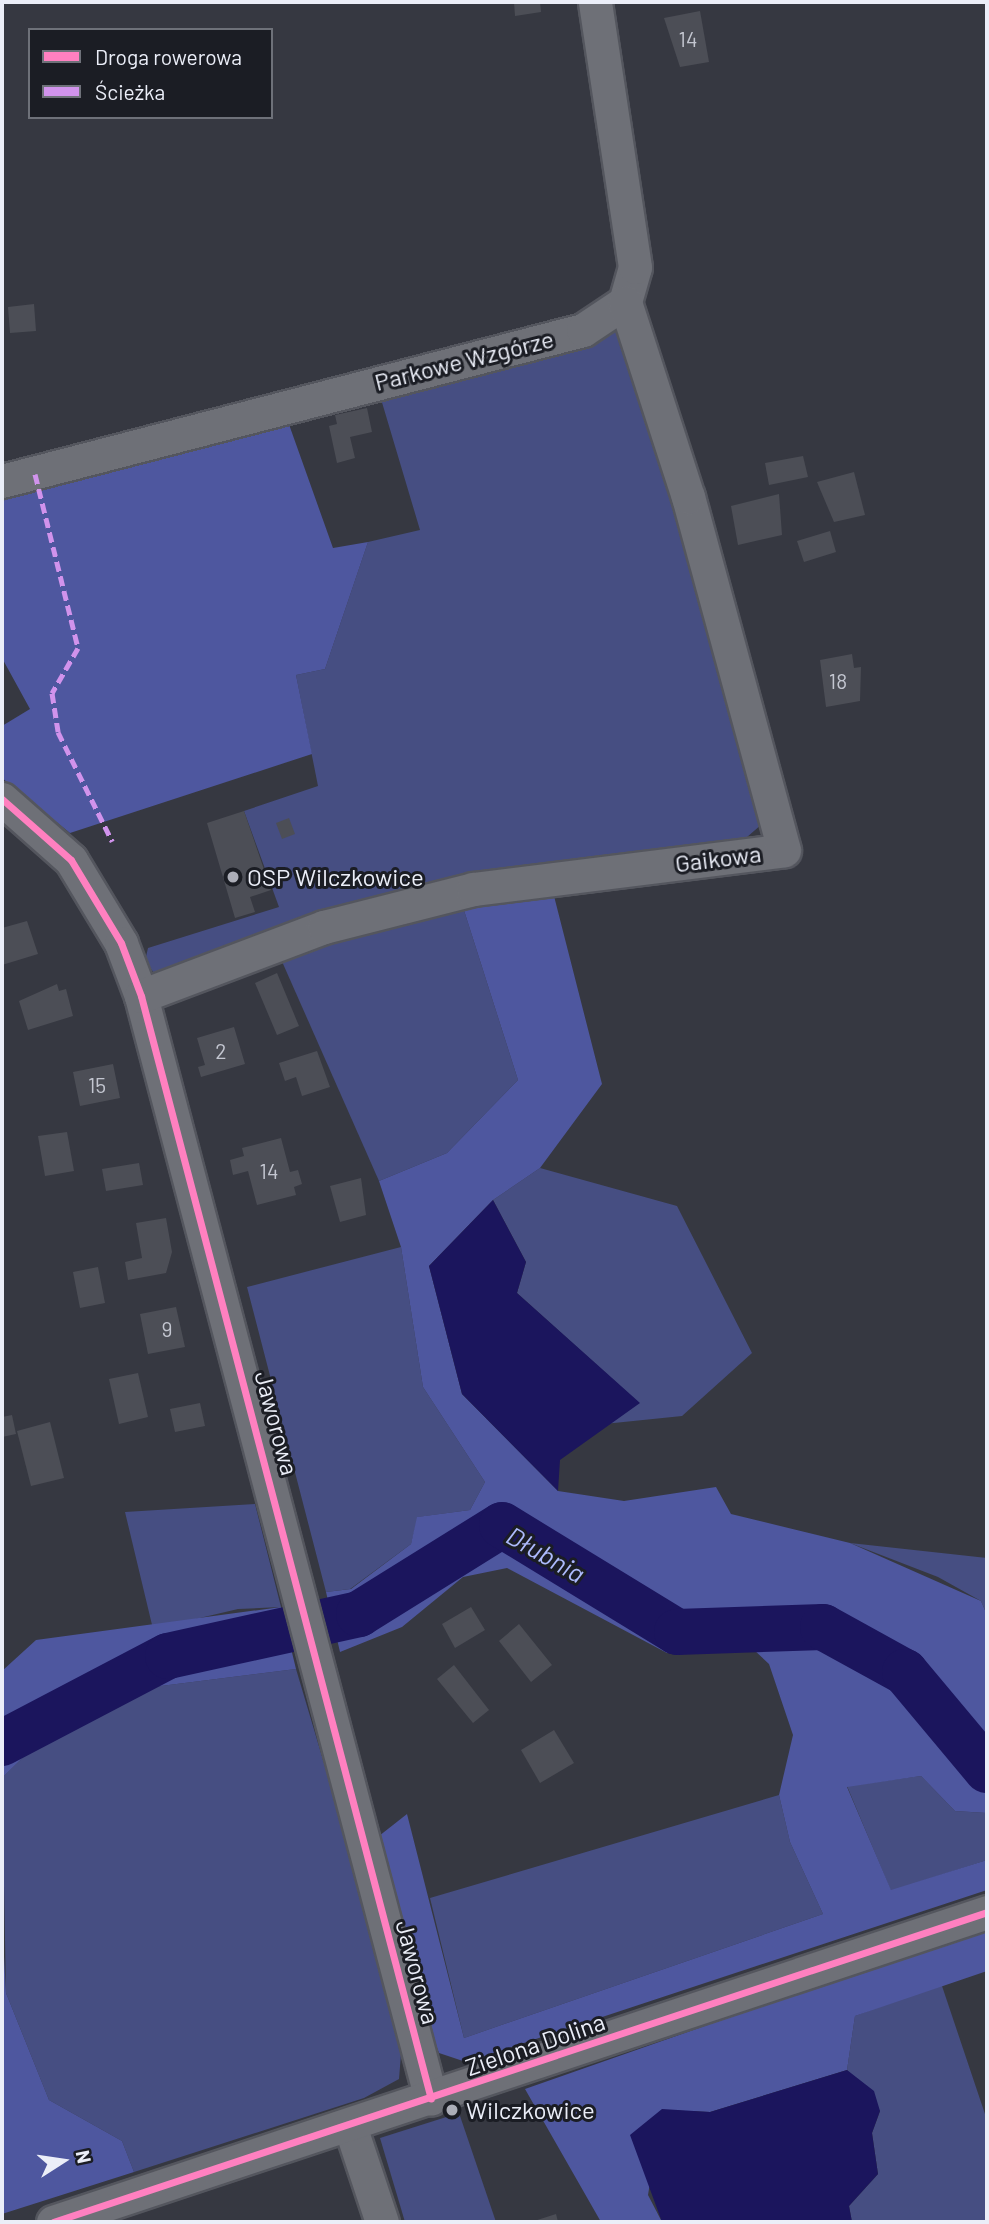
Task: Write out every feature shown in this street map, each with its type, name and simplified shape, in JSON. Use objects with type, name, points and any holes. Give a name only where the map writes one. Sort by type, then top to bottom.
[{"type":"street","points":[[595,2],[635,267],[625,302]]},
{"type":"street","name":"Parkowe Wzgórze","points":[[2,481],[583,330],[625,302]]},
{"type":"street","name":"Gaikowa","points":[[141,996],[324,927],[473,889],[784,850],[688,497],[625,302]]},
{"type":"street","name":"Jaworowa","points":[[4,804],[71,860],[121,943],[141,996],[301,1588],[431,2099]]},
{"type":"street","name":"Zielona Dolina","points":[[53,2222],[98,2216],[350,2126],[987,1912]]},
{"type":"street","points":[[350,2126],[382,2222]]},
{"type":"shaded area","points":[[619,325],[686,524],[690,569],[704,597],[762,824],[739,844],[154,973],[145,961],[148,948],[279,907],[244,811],[318,786],[296,675],[325,669],[368,542],[420,530],[378,389]]},
{"type":"shaded area","points":[[286,416],[333,548],[368,542],[325,669],[296,675],[312,754],[70,833],[2,778],[2,726],[30,709],[2,658],[2,493]]},
{"type":"shaded area","points":[[554,896],[602,1084],[540,1168],[493,1200],[429,1266],[462,1394],[558,1491],[624,1501],[716,1487],[731,1514],[850,1543],[981,1601],[987,1615],[987,1813],[955,1811],[921,1776],[847,1787],[891,1890],[987,1860],[987,1890],[466,2062],[439,2053],[428,2025],[379,1836],[407,1814],[464,2038],[823,1914],[790,1842],[779,1795],[793,1735],[769,1664],[753,1649],[667,1653],[507,1568],[463,1577],[402,1627],[340,1652],[326,1592],[351,1589],[411,1544],[417,1517],[470,1510],[485,1482],[423,1387],[401,1247],[379,1181],[447,1153],[518,1080],[462,904]]},
{"type":"shaded area","points":[[462,904],[518,1080],[447,1153],[379,1181],[280,957],[387,920]]},
{"type":"shaded area","points":[[540,1168],[677,1206],[752,1353],[682,1416],[604,1424],[639,1403],[517,1293],[526,1262],[493,1200]]},
{"type":"shaded area","points":[[493,1200],[526,1262],[517,1293],[640,1403],[560,1460],[558,1491],[462,1394],[429,1266]]},
{"type":"shaded area","points":[[401,1247],[423,1387],[485,1482],[470,1510],[418,1517],[411,1544],[350,1589],[326,1592],[247,1287]]},
{"type":"shaded area","points":[[255,1504],[281,1607],[238,1609],[153,1629],[125,1512]]},
{"type":"shaded area","points":[[850,1543],[987,1558],[987,1615],[981,1601],[938,1577]]},
{"type":"shaded area","points":[[281,1607],[296,1669],[129,1690],[56,1725],[2,1778],[2,1671],[36,1640]]},
{"type":"shaded area","points":[[296,1669],[403,2029],[399,2079],[364,2098],[134,2172],[122,2141],[49,2100],[6,1993],[2,1778],[56,1725],[129,1690]]},
{"type":"shaded area","points":[[921,1776],[955,1811],[987,1813],[987,1860],[891,1891],[847,1786]]},
{"type":"shaded area","points":[[779,1795],[790,1842],[823,1914],[464,2038],[430,1898]]},
{"type":"shaded area","points":[[2,1919],[6,1993],[49,2100],[122,2141],[134,2172],[2,2214]]},
{"type":"shaded area","points":[[987,1927],[987,1971],[855,2016],[847,2070],[710,2112],[662,2110],[648,2195],[662,2222],[601,2222],[525,2089]]},
{"type":"shaded area","points":[[941,1983],[987,2120],[987,2222],[852,2222],[849,2206],[878,2174],[872,2133],[880,2111],[847,2070],[855,2016]]},
{"type":"shaded area","points":[[847,2070],[874,2091],[880,2111],[872,2133],[878,2174],[849,2206],[852,2222],[662,2222],[630,2135],[662,2109],[710,2112]]},
{"type":"shaded area","points":[[459,2113],[496,2222],[405,2222],[380,2138]]},
{"type":"building","points":[[514,2],[540,2],[541,12],[515,16]]},
{"type":"building","points":[[700,11],[709,62],[680,67],[664,18]]},
{"type":"building","points":[[34,304],[36,331],[10,333],[8,307]]},
{"type":"building","points":[[367,408],[372,432],[350,437],[355,458],[337,463],[329,426],[337,424],[335,415]]},
{"type":"building","points":[[803,456],[808,477],[769,485],[765,463]]},
{"type":"building","points":[[854,472],[865,515],[834,522],[817,482]]},
{"type":"building","points":[[779,494],[782,535],[738,545],[731,506]]},
{"type":"building","points":[[830,531],[836,552],[804,562],[797,541]]},
{"type":"building","points":[[852,654],[854,668],[861,667],[860,701],[826,707],[820,660]]},
{"type":"building","points":[[244,811],[271,890],[250,897],[255,912],[235,918],[207,823]]},
{"type":"building","points":[[289,818],[295,834],[282,839],[276,823]]},
{"type":"building","points":[[27,921],[38,954],[2,965],[2,928]]},
{"type":"building","points":[[277,973],[299,1026],[277,1035],[255,983]]},
{"type":"building","points":[[57,984],[59,991],[66,989],[73,1016],[28,1030],[19,1001]]},
{"type":"building","points":[[234,1027],[245,1064],[201,1077],[198,1067],[205,1065],[197,1038]]},
{"type":"building","points":[[317,1051],[330,1087],[302,1096],[296,1077],[285,1081],[279,1063]]},
{"type":"building","points":[[113,1064],[120,1098],[80,1106],[73,1072]]},
{"type":"building","points":[[67,1132],[74,1171],[45,1176],[38,1136]]},
{"type":"building","points":[[281,1138],[290,1172],[298,1170],[302,1184],[294,1187],[296,1195],[257,1205],[248,1171],[233,1175],[230,1160],[244,1156],[242,1148]]},
{"type":"building","points":[[139,1163],[143,1185],[106,1191],[102,1169]]},
{"type":"building","points":[[361,1178],[366,1215],[340,1222],[330,1186]]},
{"type":"building","points":[[166,1218],[172,1252],[166,1273],[128,1280],[125,1262],[142,1258],[136,1223]]},
{"type":"building","points":[[98,1267],[105,1303],[80,1308],[73,1272]]},
{"type":"building","points":[[176,1307],[185,1347],[148,1354],[140,1314]]},
{"type":"building","points":[[138,1373],[148,1417],[119,1424],[109,1379]]},
{"type":"building","points":[[200,1403],[205,1426],[175,1432],[170,1409]]},
{"type":"building","points":[[12,1415],[16,1434],[2,1437],[2,1417]]},
{"type":"building","points":[[50,1422],[64,1478],[31,1486],[17,1431]]},
{"type":"building","points":[[471,1607],[485,1630],[455,1648],[442,1624]]},
{"type":"building","points":[[519,1624],[552,1665],[531,1682],[499,1641]]},
{"type":"building","points":[[454,1665],[489,1710],[473,1723],[437,1679]]},
{"type":"building","points":[[554,1730],[574,1763],[540,1783],[521,1750]]},
{"type":"building","points":[[556,2214],[558,2222],[531,2222]]},
{"type":"waterway","name":"Dłubnia","points":[[2,1743],[168,1656],[359,1614],[502,1525],[677,1632],[823,1627],[905,1672],[987,1770]]},
{"type":"marked path","points":[[35,474],[78,648],[52,693],[58,732],[112,841]]},
{"type":"cycle path","points":[[2,799],[71,860],[121,943],[141,996],[431,2099]]},
{"type":"cycle path","points":[[53,2222],[987,1912]]},
{"type":"place","name":"OSP Wilczkowice","points":[[233,877]]},
{"type":"place","name":"Wilczkowice","points":[[452,2110]]}]
